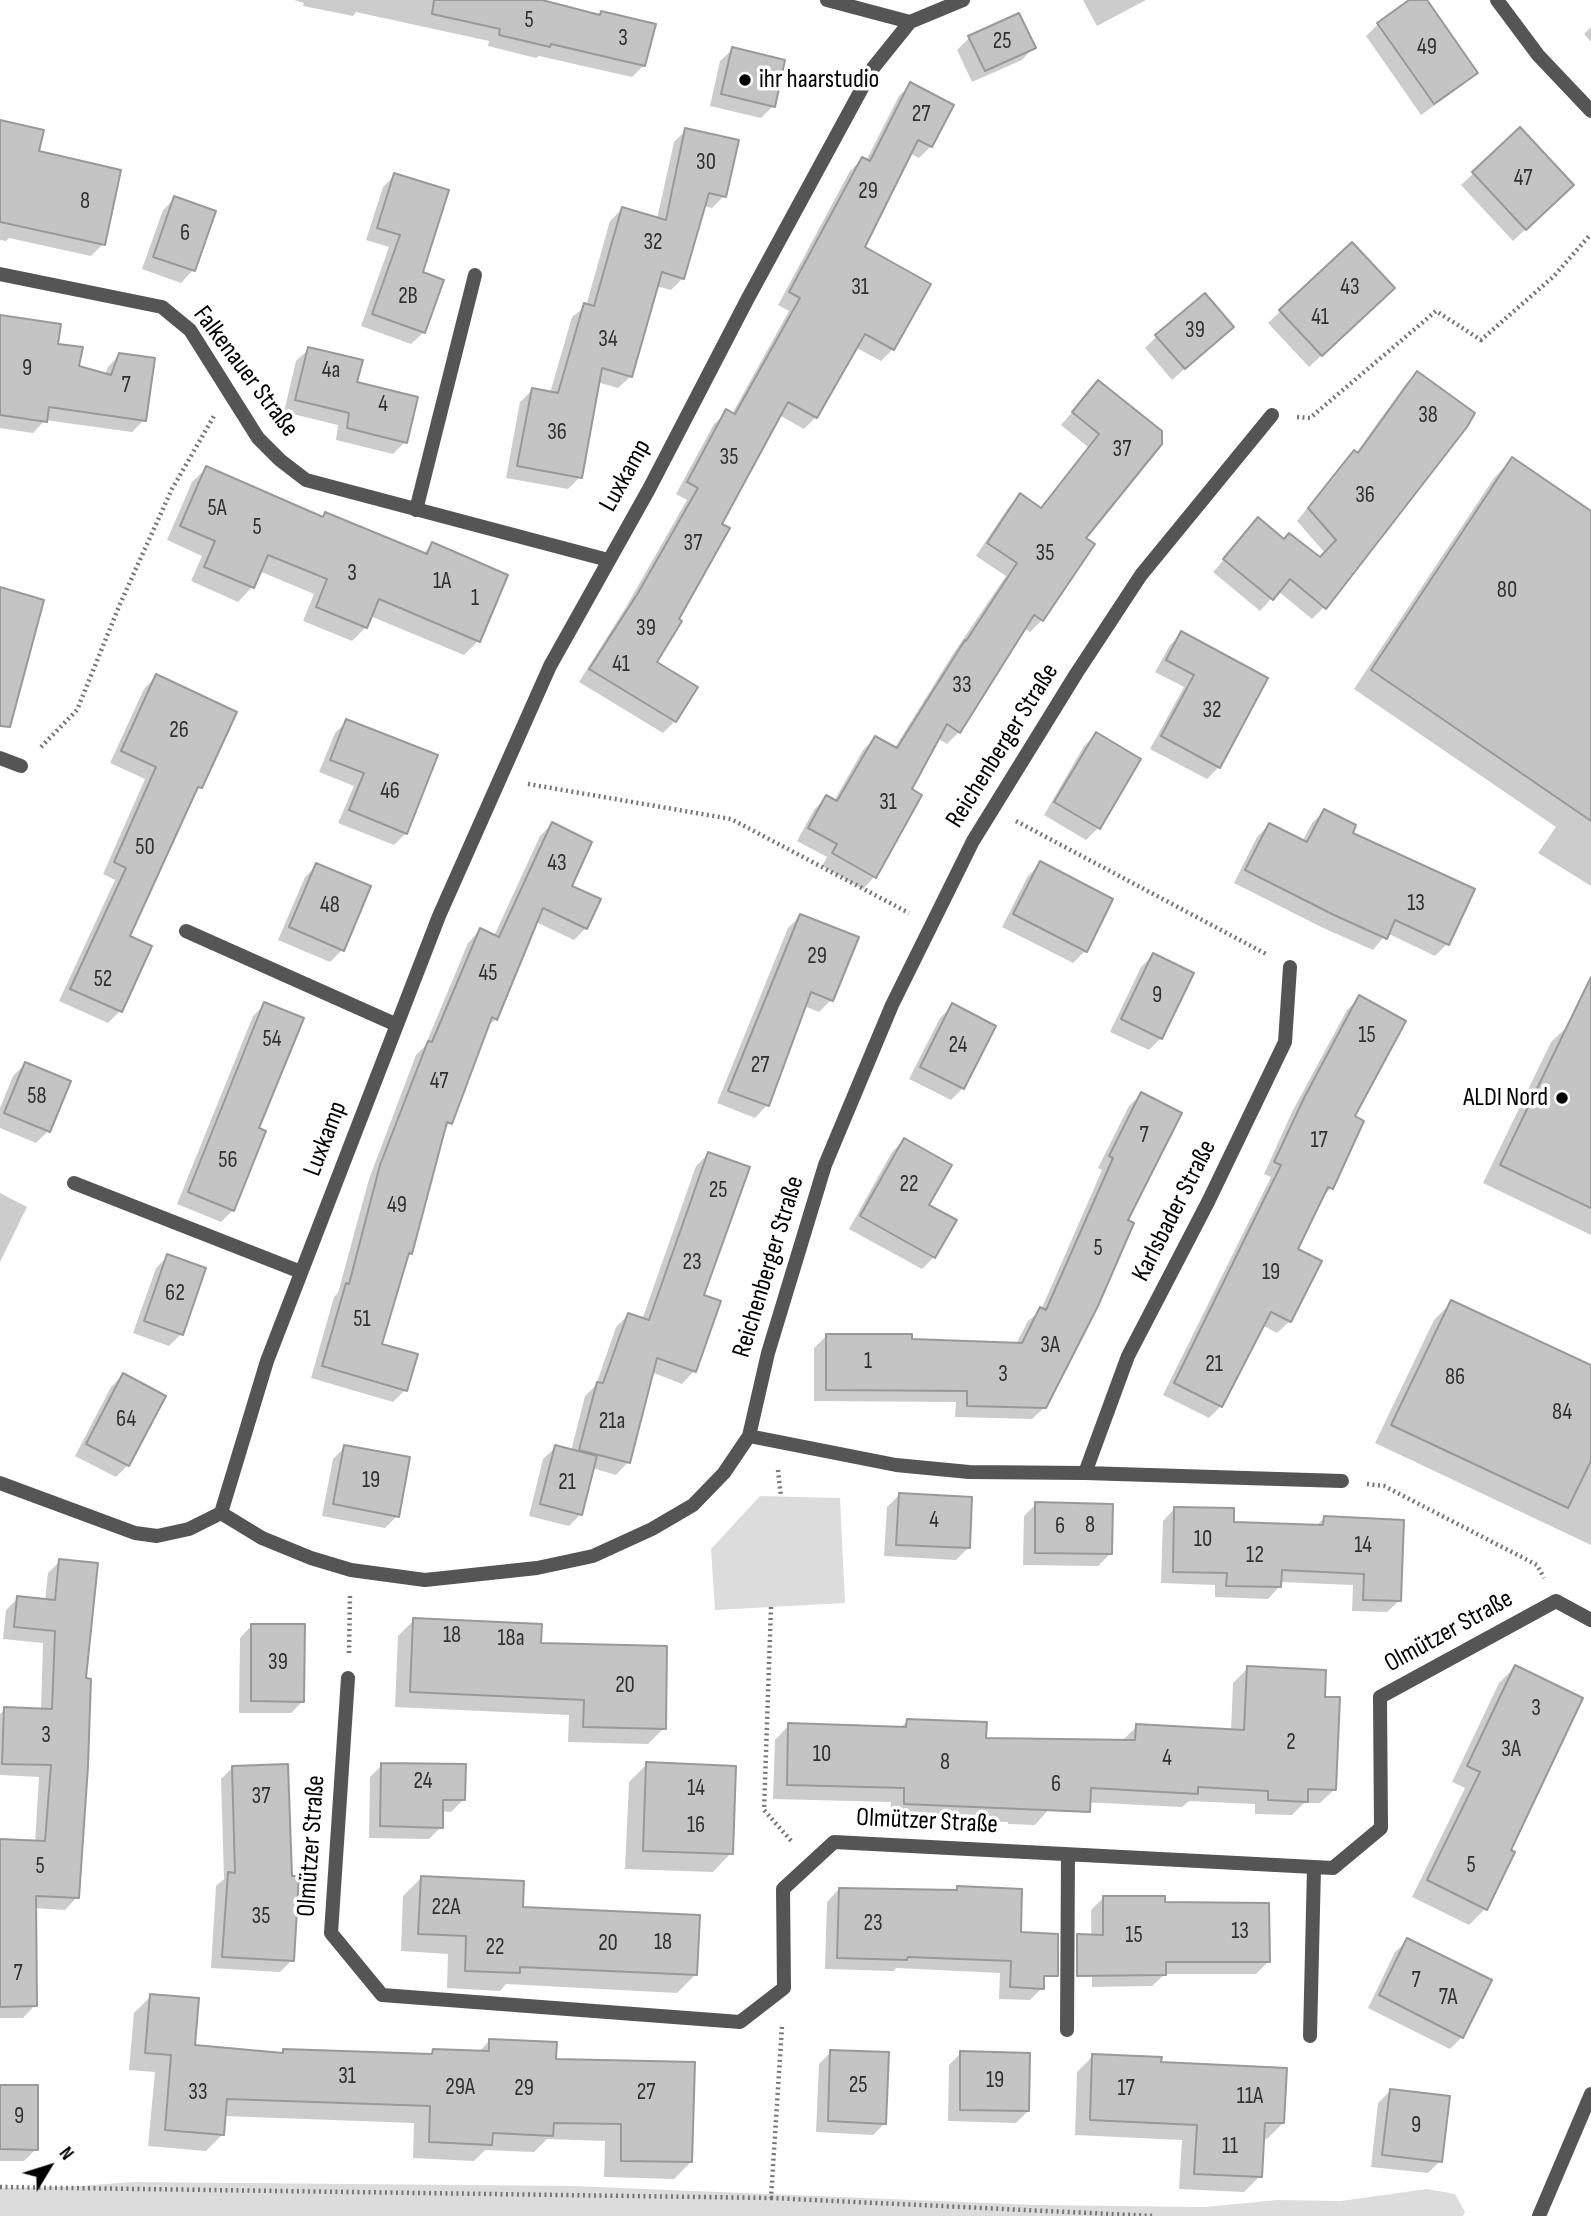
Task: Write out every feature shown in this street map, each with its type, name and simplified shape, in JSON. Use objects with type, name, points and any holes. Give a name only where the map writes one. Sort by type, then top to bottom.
[{"type":"street","points":[[827,0],[910,22]]},
{"type":"street","name":"Luxkamp","points":[[220,1513],[267,1361],[439,916],[550,667],[649,489],[747,300],[873,68],[910,22],[963,0]]},
{"type":"street","points":[[1497,0],[1538,55],[1591,111]]},
{"type":"street","name":"Falkenauer Straße","points":[[0,274],[162,307],[190,330],[258,438],[306,480],[608,560]]},
{"type":"street","points":[[416,510],[475,275]]},
{"type":"street","name":"Reichenberger Straße","points":[[220,1513],[262,1538],[311,1558],[351,1570],[425,1580],[537,1568],[593,1556],[652,1529],[693,1505],[724,1473],[749,1436],[768,1353],[825,1165],[892,1005],[973,841],[1141,575],[1272,415]]},
{"type":"street","points":[[0,758],[21,766]]},
{"type":"street","points":[[186,931],[397,1025]]},
{"type":"street","name":"Karlsbader Straße","points":[[1085,1474],[1128,1356],[1208,1202],[1285,1042],[1290,967]]},
{"type":"street","points":[[74,1183],[301,1272]]},
{"type":"street","points":[[749,1436],[896,1465],[969,1472],[1342,1481]]},
{"type":"street","points":[[0,1483],[135,1533],[158,1536],[189,1529],[220,1513]]},
{"type":"street","name":"Olmützer Straße","points":[[348,1678],[331,1933],[382,1995],[740,2022],[784,1988],[783,1889],[834,1842],[1333,1868],[1381,1828],[1380,1697],[1556,1601],[1591,1620]]},
{"type":"street","points":[[1067,2029],[1069,1854]]},
{"type":"street","points":[[1310,2036],[1314,1868]]},
{"type":"street","points":[[1539,2216],[1591,2094]]},
{"type":"path","points":[[1272,415],[1310,418],[1436,311],[1481,340],[1554,276],[1591,234]]},
{"type":"path","points":[[21,766],[77,710],[120,604],[172,489],[229,391]]},
{"type":"path","points":[[500,780],[731,819],[932,925]]},
{"type":"path","points":[[993,808],[1290,967]]},
{"type":"path","points":[[1342,1481],[1384,1486],[1537,1565],[1556,1601]]},
{"type":"path","points":[[348,1678],[351,1570]]},
{"type":"path","points":[[771,1607],[764,1810],[811,1863]]},
{"type":"path","points":[[771,2198],[784,1988]]},
{"type":"path","points":[[0,2187],[771,2198],[1153,2216]]},
{"type":"shaded area","points":[[760,1496],[840,1498],[845,1603],[715,1610],[711,1549]]},
{"type":"shaded area","points":[[132,2182],[573,2186],[1035,2205],[1205,2207],[1277,2200],[1341,2201],[1427,2189],[1455,2194],[1465,2212],[1463,2216],[0,2216],[0,2188]]},
{"type":"building","points":[[434,0],[542,0],[600,15],[601,11],[656,24],[645,66],[499,35],[500,29],[432,14]]},
{"type":"building","points":[[1409,0],[1427,0],[1478,73],[1434,104],[1377,23]]},
{"type":"building","points":[[1019,13],[1036,48],[985,71],[968,36]]},
{"type":"building","points":[[732,47],[785,60],[775,107],[721,94]]},
{"type":"building","points":[[910,82],[954,105],[932,147],[918,140],[865,247],[931,284],[894,350],[865,334],[817,418],[788,402],[722,524],[730,528],[679,619],[682,621],[657,662],[698,687],[676,722],[589,669],[638,593],[698,488],[687,482],[726,409],[735,414],[800,298],[789,292],[862,157],[870,161]]},
{"type":"building","points":[[0,120],[44,130],[39,151],[121,170],[105,245],[0,222]]},
{"type":"building","points":[[1520,127],[1574,185],[1526,230],[1472,172]]},
{"type":"building","points":[[685,128],[739,140],[726,197],[709,193],[684,279],[662,272],[632,377],[602,368],[582,478],[517,466],[532,388],[558,393],[584,303],[594,306],[622,207],[666,220]]},
{"type":"building","points":[[394,173],[449,190],[423,272],[444,280],[425,333],[372,314],[400,235],[377,228]]},
{"type":"building","points":[[174,196],[216,211],[195,271],[153,257]]},
{"type":"building","points":[[1352,242],[1395,288],[1322,356],[1279,310]]},
{"type":"building","points":[[1205,293],[1234,327],[1185,369],[1155,335]]},
{"type":"building","points":[[0,315],[61,324],[58,344],[83,347],[79,366],[111,375],[119,353],[155,358],[146,421],[49,407],[47,422],[0,415]]},
{"type":"building","points":[[308,347],[363,360],[357,382],[418,397],[407,443],[347,428],[349,413],[295,400]]},
{"type":"building","points":[[1417,371],[1475,413],[1467,427],[1326,609],[1290,579],[1273,600],[1223,559],[1258,517],[1284,539],[1289,533],[1320,557],[1336,540],[1308,508],[1354,450],[1358,453]]},
{"type":"building","points":[[1098,380],[1162,431],[1162,444],[1086,538],[1095,544],[1043,621],[1034,615],[960,733],[947,724],[912,789],[922,795],[876,878],[832,853],[837,844],[808,828],[826,795],[837,801],[875,736],[897,748],[1017,563],[987,543],[1020,493],[1041,508],[1099,434],[1072,412]]},
{"type":"building","points":[[1512,457],[1591,511],[1591,821],[1371,670]]},
{"type":"building","points":[[206,466],[323,517],[325,512],[427,554],[432,542],[508,575],[480,642],[379,599],[367,628],[316,607],[327,579],[268,555],[254,588],[204,567],[215,541],[180,526]]},
{"type":"building","points":[[0,587],[44,600],[10,727],[0,726]]},
{"type":"building","points":[[1181,631],[1268,678],[1220,768],[1161,736],[1194,675],[1166,660]]},
{"type":"building","points":[[156,674],[237,712],[202,788],[198,787],[130,936],[152,946],[122,1012],[70,989],[126,868],[114,862],[156,767],[121,751]]},
{"type":"building","points":[[346,719],[438,755],[407,834],[349,810],[364,773],[330,760]]},
{"type":"building","points":[[1096,732],[1141,759],[1100,829],[1054,802]]},
{"type":"building","points":[[1324,809],[1356,825],[1353,833],[1475,889],[1449,945],[1395,920],[1387,939],[1245,870],[1269,823],[1307,842]]},
{"type":"building","points":[[552,822],[592,842],[572,886],[601,899],[587,929],[543,908],[497,1020],[492,1017],[452,1124],[447,1122],[412,1254],[409,1253],[382,1344],[418,1354],[407,1391],[322,1366],[346,1283],[349,1284],[380,1165],[428,1041],[432,1042],[480,928],[499,937]]},
{"type":"building","points":[[1040,861],[1113,899],[1087,952],[1013,914]]},
{"type":"building","points":[[316,863],[371,886],[344,951],[289,927]]},
{"type":"building","points":[[800,914],[859,937],[833,1001],[811,992],[769,1106],[728,1091]]},
{"type":"building","points":[[1153,953],[1194,973],[1162,1039],[1121,1019]]},
{"type":"building","name":"ALDI Nord","points":[[1591,977],[1591,1208],[1500,1165]]},
{"type":"building","points":[[1359,995],[1406,1021],[1355,1116],[1364,1121],[1333,1189],[1328,1187],[1298,1249],[1322,1261],[1291,1322],[1271,1312],[1222,1407],[1174,1383],[1281,1165],[1274,1162],[1304,1098]]},
{"type":"building","points":[[264,1002],[304,1018],[259,1128],[266,1131],[234,1211],[188,1192]]},
{"type":"building","points":[[952,1003],[996,1026],[964,1089],[920,1067]]},
{"type":"building","points":[[25,1062],[71,1081],[50,1132],[4,1113]]},
{"type":"building","points":[[1141,1092],[1182,1113],[1128,1220],[1134,1223],[1098,1306],[1046,1408],[967,1406],[967,1391],[826,1390],[826,1334],[912,1334],[912,1339],[1022,1343],[1040,1307],[1046,1310],[1113,1158],[1109,1156]]},
{"type":"building","points":[[904,1138],[952,1165],[929,1205],[957,1220],[935,1258],[860,1216]]},
{"type":"building","points":[[708,1152],[750,1167],[704,1295],[721,1301],[696,1372],[657,1358],[630,1463],[579,1450],[597,1382],[603,1383],[628,1313],[649,1320]]},
{"type":"building","points":[[167,1254],[206,1268],[183,1335],[144,1321]]},
{"type":"building","points":[[1451,1300],[1591,1365],[1591,1461],[1568,1508],[1391,1425]]},
{"type":"building","points":[[123,1373],[166,1396],[129,1466],[86,1444]]},
{"type":"building","points":[[344,1445],[410,1457],[399,1517],[333,1504]]},
{"type":"building","points":[[555,1445],[597,1456],[582,1515],[540,1504]]},
{"type":"building","points":[[899,1493],[972,1497],[970,1548],[896,1545]]},
{"type":"building","points":[[1035,1502],[1113,1504],[1112,1554],[1035,1553]]},
{"type":"building","points":[[1174,1507],[1234,1508],[1234,1522],[1323,1525],[1324,1516],[1404,1520],[1401,1601],[1363,1600],[1364,1574],[1282,1570],[1281,1587],[1226,1586],[1227,1573],[1173,1572]]},
{"type":"building","points":[[59,1559],[98,1563],[86,1678],[91,1679],[79,1898],[36,1896],[37,2006],[0,2007],[0,1839],[45,1841],[51,1765],[2,1764],[4,1707],[52,1709],[55,1631],[14,1627],[17,1596],[55,1600]]},
{"type":"building","points":[[413,1618],[542,1624],[541,1643],[667,1646],[666,1729],[583,1727],[584,1700],[410,1692]]},
{"type":"building","points":[[251,1624],[305,1624],[304,1702],[251,1701]]},
{"type":"building","points":[[1515,1665],[1583,1698],[1511,1850],[1515,1852],[1487,1910],[1427,1880],[1480,1772],[1467,1766]]},
{"type":"building","points":[[1247,1666],[1326,1670],[1325,1697],[1340,1697],[1336,1790],[1308,1789],[1308,1802],[1268,1800],[1268,1791],[1198,1787],[1198,1794],[1091,1788],[1090,1812],[904,1804],[904,1788],[787,1785],[788,1723],[906,1727],[907,1719],[987,1722],[986,1738],[1135,1740],[1136,1724],[1244,1730]]},
{"type":"building","points":[[646,1762],[736,1766],[733,1854],[643,1851]]},
{"type":"building","points":[[381,1763],[466,1764],[465,1800],[443,1800],[443,1828],[380,1826]]},
{"type":"building","points":[[288,1764],[292,1876],[299,1876],[294,1961],[222,1957],[228,1872],[235,1873],[232,1766]]},
{"type":"building","points":[[421,1876],[524,1881],[523,1907],[700,1915],[697,1975],[520,1967],[520,1973],[465,1971],[466,1936],[418,1934]]},
{"type":"building","points":[[957,1886],[1022,1889],[1021,1932],[1058,1934],[1058,1976],[1044,1976],[1044,1989],[1010,1987],[1011,1961],[908,1957],[907,1960],[837,1958],[839,1888],[957,1890]]},
{"type":"building","points":[[1103,1896],[1165,1896],[1165,1902],[1269,1903],[1270,1962],[1166,1962],[1166,1975],[1077,1976],[1077,1934],[1103,1935]]},
{"type":"building","points":[[1407,1938],[1492,1980],[1463,2038],[1379,1995]]},
{"type":"building","points":[[150,1994],[199,1998],[195,2045],[283,2053],[283,2049],[432,2054],[433,2049],[489,2051],[489,2039],[557,2042],[556,2059],[695,2062],[692,2162],[621,2161],[621,2124],[554,2123],[553,2136],[493,2133],[492,2145],[429,2142],[430,2106],[227,2099],[224,2135],[165,2130],[171,2055],[145,2053]]},
{"type":"building","points":[[830,2050],[889,2052],[886,2124],[828,2121]]},
{"type":"building","points":[[960,2051],[1030,2053],[1029,2111],[960,2110]]},
{"type":"building","points":[[1092,2054],[1162,2057],[1161,2062],[1287,2068],[1284,2123],[1265,2123],[1262,2177],[1194,2174],[1197,2125],[1090,2120]]},
{"type":"building","points":[[0,2085],[38,2085],[38,2150],[0,2149]]},
{"type":"building","points":[[1390,2089],[1450,2096],[1442,2162],[1382,2155]]},
{"type":"place","name":"ihr haarstudio","points":[[745,80]]},
{"type":"place","name":"ALDI Nord","points":[[1562,1098]]}]
